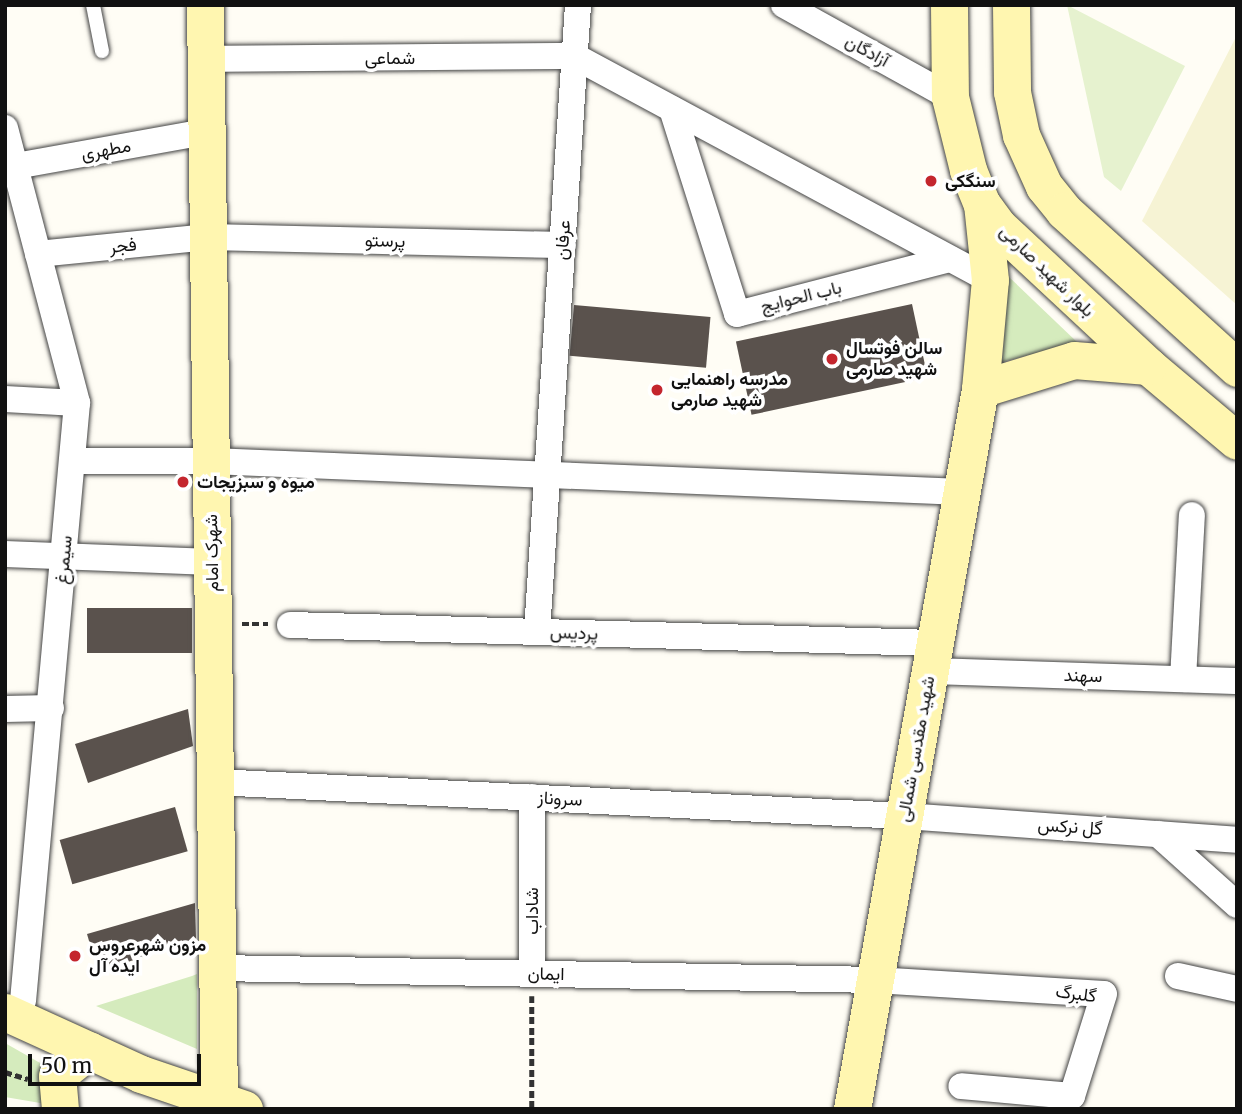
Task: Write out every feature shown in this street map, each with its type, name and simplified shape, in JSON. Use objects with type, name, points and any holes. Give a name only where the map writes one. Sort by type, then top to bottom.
[{"type":"street","name":"شهرک امام","points":[[205,5],[218,968],[232,1105]]},
{"type":"street","name":"عرفان","points":[[537,632],[578,5]]},
{"type":"street","name":"آزادگان","points":[[784,5],[950,97]]},
{"type":"street","name":"بلوار شهید صارمی","points":[[950,5],[950,97],[968,170],[982,204],[999,227],[1148,366],[1237,441]]},
{"type":"street","points":[[1011,5],[1012,92],[1021,135],[1044,186],[1063,211],[1237,368]]},
{"type":"street","name":"شماعی","points":[[205,59],[575,56]]},
{"type":"street","points":[[575,56],[990,280]]},
{"type":"street","name":"باب الحوایج","points":[[672,109],[737,314],[950,259]]},
{"type":"street","name":"سیمرغ","points":[[5,128],[9,167],[38,254],[77,403],[51,708],[11,999]]},
{"type":"street","name":"مطهری","points":[[9,167],[206,132]]},
{"type":"street","name":"شهید مقدسی شمالی","points":[[852,1109],[980,389],[990,280],[982,204]]},
{"type":"street","name":"پرستو","points":[[208,237],[563,245]]},
{"type":"street","name":"فجر","points":[[38,254],[208,237]]},
{"type":"street","points":[[980,389],[1074,360],[1148,366]]},
{"type":"street","points":[[5,399],[77,403]]},
{"type":"street","points":[[72,461],[211,461],[962,492]]},
{"type":"street","points":[[1183,679],[1192,515]]},
{"type":"street","points":[[5,554],[212,562]]},
{"type":"street","name":"پردیس","points":[[290,625],[537,632],[932,657]]},
{"type":"street","name":"سهند","points":[[932,657],[1183,679],[1237,681]]},
{"type":"street","points":[[5,709],[51,708]]},
{"type":"street","name":"سروناز","points":[[215,782],[904,816]]},
{"type":"street","name":"شاداب","points":[[532,797],[532,974]]},
{"type":"street","name":"گل نرکس","points":[[904,816],[1237,840]]},
{"type":"street","points":[[1158,834],[1237,905]]},
{"type":"street","name":"ایمان","points":[[218,968],[875,980]]},
{"type":"street","points":[[1178,976],[1237,989]]},
{"type":"street","name":"گلبرگ","points":[[875,980],[1104,994],[1072,1096],[961,1086]]},
{"type":"street","points":[[11,999],[76,1044],[232,1105]]},
{"type":"street","points":[[60,1109],[57,1076],[76,1044]]},
{"type":"lane","points":[[93,5],[102,51]]},
{"type":"path","points":[[213,624],[290,625]]},
{"type":"path","points":[[532,974],[532,1109]]},
{"type":"shaded area","points":[[1237,35],[1237,305],[1142,221]]},
{"type":"green space","points":[[1067,5],[1185,66],[1121,191],[1104,177]]},
{"type":"green space","points":[[1009,277],[1078,343],[1002,362]]},
{"type":"green space","points":[[197,974],[197,1049],[96,1006],[192,976]]},
{"type":"green space","points":[[5,1043],[56,1072],[46,1104],[5,1097]]},
{"type":"building","name":"سالن فوتسال شهید صارمی","points":[[912,304],[928,377],[752,415],[736,341]]},
{"type":"building","points":[[574,305],[710,317],[706,368],[570,356]]},
{"type":"building","points":[[87,608],[192,608],[192,653],[87,653]]},
{"type":"building","points":[[188,709],[193,746],[88,783],[75,744]]},
{"type":"building","points":[[175,807],[188,851],[72,884],[60,840]]},
{"type":"building","points":[[195,903],[196,939],[98,972],[87,934]]},
{"type":"place","name":"سنگکی","points":[[931,181]]},
{"type":"place","name":"سالن فوتسال شهید صارمی","points":[[832,359]]},
{"type":"place","name":"مدرسه راهنمایی شهید صارمی","points":[[657,390]]},
{"type":"place","name":"میوه و سبزیجات","points":[[183,482]]},
{"type":"place","name":"مزون شهرعروس ایده آل","points":[[75,956]]}]
